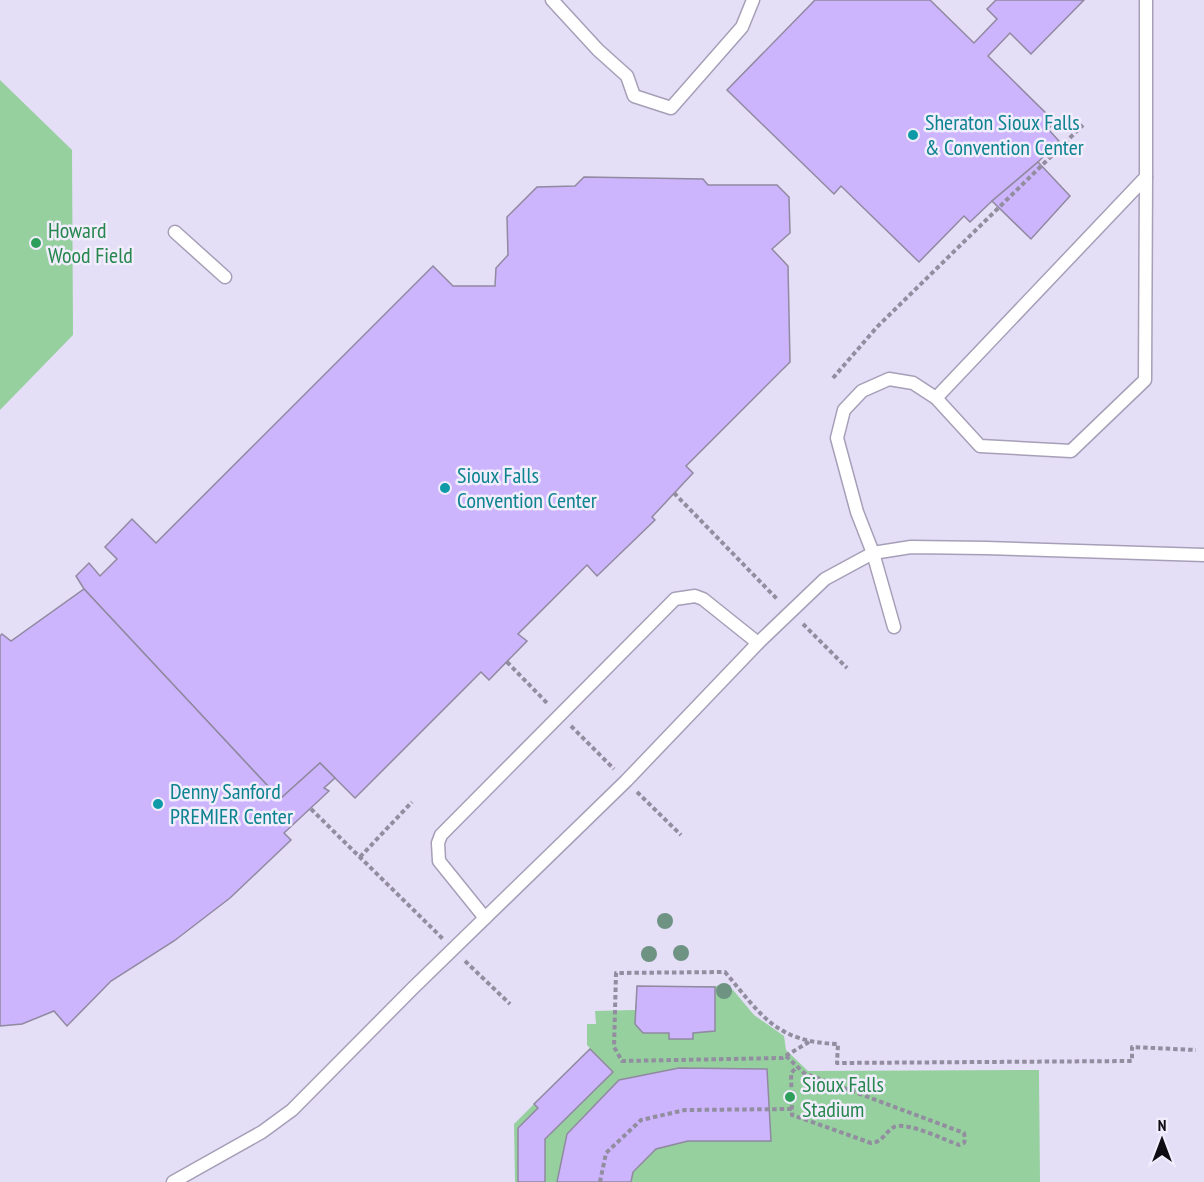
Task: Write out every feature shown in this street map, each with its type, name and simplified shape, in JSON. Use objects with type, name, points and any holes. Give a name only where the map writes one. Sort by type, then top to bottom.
[{"type":"lane","points":[[551,0],[598,50],[627,76],[634,96],[671,108],[742,27],[753,0]]},
{"type":"lane","points":[[894,627],[873,553],[857,512],[837,438],[844,410],[862,391],[889,379],[913,383],[936,398],[980,446],[1071,451],[1145,380],[1146,0]]},
{"type":"lane","points":[[936,398],[1146,177]]},
{"type":"lane","points":[[175,232],[225,277]]},
{"type":"lane","points":[[173,1182],[262,1132],[292,1110],[626,781],[758,643],[825,579],[873,553],[911,547],[1204,555]]},
{"type":"lane","points":[[485,918],[439,861],[438,843],[441,835],[675,599],[695,596],[704,599],[758,643]]},
{"type":"path","points":[[833,378],[877,327],[1083,124]]},
{"type":"path","points":[[674,493],[847,668]]},
{"type":"path","points":[[507,662],[681,835]]},
{"type":"path","points":[[360,857],[412,802]]},
{"type":"path","points":[[311,808],[510,1004]]},
{"type":"path","points":[[809,1042],[782,1058],[622,1061],[614,1047],[616,973],[725,972],[755,1010],[784,1033],[809,1042],[838,1044],[837,1063],[1132,1061],[1132,1047],[1196,1050]]},
{"type":"path","points":[[786,1056],[804,1073],[964,1133],[964,1143],[959,1145],[904,1125],[891,1129],[877,1143],[871,1143],[792,1115],[791,1073],[797,1067]]},
{"type":"path","points":[[600,1182],[606,1153],[641,1120],[685,1110],[792,1109]]},
{"type":"green space","name":"Howard Wood Field","points":[[0,80],[72,150],[73,335],[0,410]]},
{"type":"green space","name":"Sioux Falls Stadium","points":[[637,986],[727,986],[754,1015],[784,1036],[786,1050],[808,1071],[1039,1070],[1040,1182],[515,1182],[514,1124],[590,1048],[587,1045],[587,1024],[596,1024],[595,1011],[635,1010]]},
{"type":"building","name":"Sheraton Sioux Falls & Convention Center","points":[[815,0],[930,0],[974,43],[997,19],[987,9],[996,0],[1084,0],[1031,54],[1010,33],[988,56],[1055,122],[1048,129],[1059,141],[970,222],[964,216],[919,262],[841,186],[834,194],[727,90]]},
{"type":"building","points":[[1038,162],[1070,196],[1031,239],[992,201]]},
{"type":"building","name":"Sioux Falls Convention Center","points":[[584,177],[703,179],[708,185],[777,185],[789,197],[790,233],[772,249],[788,266],[790,362],[686,466],[693,473],[652,517],[655,520],[597,576],[587,565],[518,634],[527,641],[489,680],[481,672],[355,798],[320,763],[280,799],[84,589],[76,576],[89,563],[100,576],[117,559],[105,547],[132,519],[156,543],[433,266],[453,286],[495,286],[496,268],[508,255],[507,217],[537,187],[575,186]]},
{"type":"building","name":"Denny Sanford PREMIER Center","points":[[84,589],[280,799],[320,763],[335,778],[324,788],[329,791],[284,833],[291,840],[230,898],[174,941],[111,981],[67,1026],[54,1011],[22,1024],[0,1026],[0,636],[2,634],[11,641]]},
{"type":"building","points":[[637,986],[715,987],[715,1031],[693,1033],[693,1039],[669,1039],[669,1033],[643,1033],[635,1024]]},
{"type":"building","points":[[590,1049],[613,1072],[545,1139],[545,1182],[518,1182],[518,1128],[538,1108],[534,1104]]},
{"type":"building","points":[[679,1068],[767,1069],[771,1141],[688,1141],[656,1149],[633,1172],[631,1182],[557,1182],[567,1134],[619,1080]]},
{"type":"place","name":"Sheraton Sioux Falls & Convention Center","points":[[913,135]]},
{"type":"place","name":"Howard Wood Field","points":[[36,243]]},
{"type":"place","name":"Sioux Falls Convention Center","points":[[445,488]]},
{"type":"place","name":"Denny Sanford PREMIER Center","points":[[158,804]]},
{"type":"place","name":"Sioux Falls Stadium","points":[[790,1097]]}]
